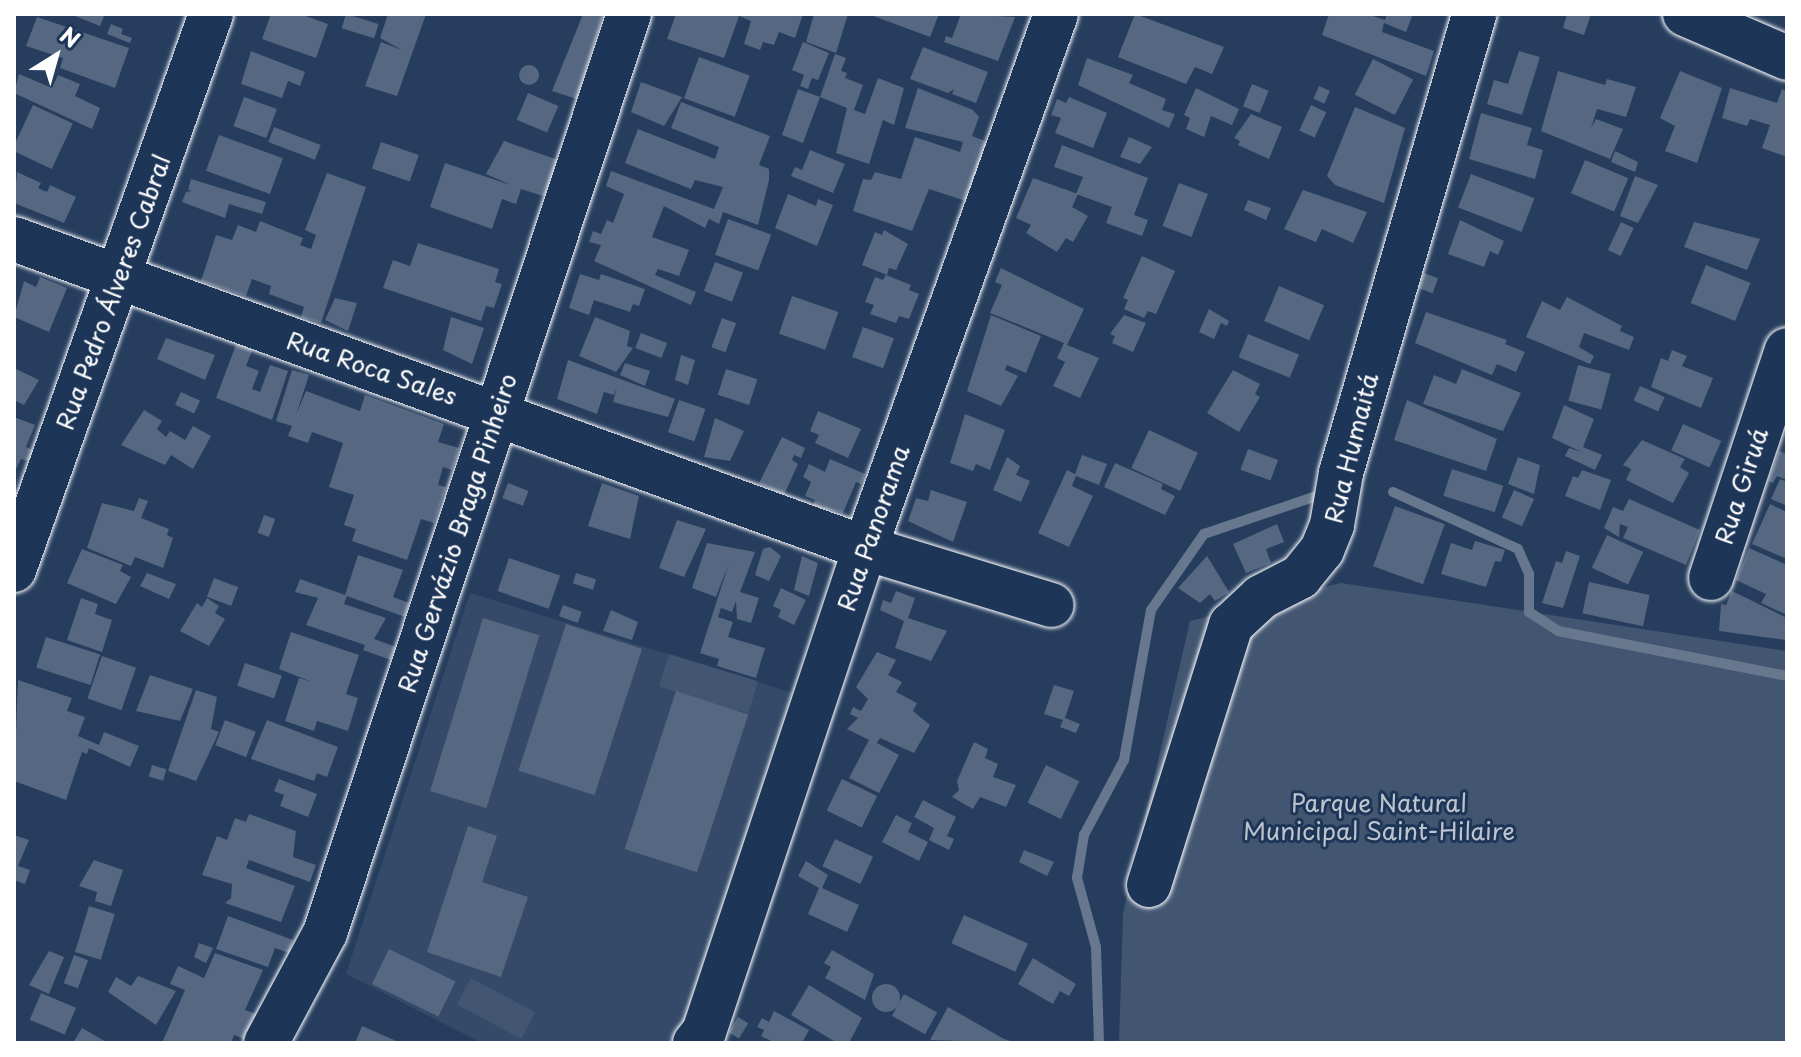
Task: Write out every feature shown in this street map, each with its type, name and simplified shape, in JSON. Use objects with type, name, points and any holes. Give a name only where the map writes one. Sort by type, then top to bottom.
[{"type":"street","name":"Rua Pedro Álveres Cabral","points":[[14,570],[211,14]]},
{"type":"street","name":"Rua Gervázio Braga Pinheiro","points":[[266,1043],[325,933],[629,14]]},
{"type":"street","name":"Rua Panorama","points":[[695,1043],[704,1032],[865,548],[1056,14]]},
{"type":"street","name":"Rua Humaitá","points":[[1149,885],[1231,625],[1261,597],[1300,577],[1322,550],[1332,525],[1341,473],[1474,14]]},
{"type":"street","points":[[1685,14],[1787,58]]},
{"type":"street","name":"Rua Roca Sales","points":[[14,239],[865,548],[1052,605]]},
{"type":"street","name":"Rua Giruá","points":[[1711,578],[1787,350]]},
{"type":"shaded area","points":[[470,593],[803,696],[694,1025],[676,1043],[482,1043],[346,974]]},
{"type":"green space","name":"Parque Natural Municipal Saint-Hilaire","points":[[1341,583],[1787,651],[1787,1043],[1119,1043],[1123,914],[1190,621]]},
{"type":"green space","points":[[669,654],[758,681],[748,714],[659,687]]},
{"type":"green space","points":[[471,978],[535,1012],[521,1039],[457,1004]]},
{"type":"building","points":[[70,14],[105,14],[100,26]]},
{"type":"building","points":[[271,14],[300,14],[328,24],[316,58],[262,39]]},
{"type":"building","points":[[346,14],[379,24],[374,38],[342,28]]},
{"type":"building","points":[[388,14],[426,14],[397,96],[365,86],[381,42],[402,50],[380,38]]},
{"type":"building","points":[[583,14],[603,15],[577,99],[552,91]]},
{"type":"building","points":[[676,14],[803,14],[795,38],[779,32],[774,45],[763,42],[760,50],[744,44],[751,21],[739,16],[724,58],[667,39]]},
{"type":"building","points":[[814,14],[848,14],[836,53],[806,42]]},
{"type":"building","points":[[868,14],[939,14],[930,37]]},
{"type":"building","points":[[961,14],[1015,17],[998,61],[944,42],[946,36],[952,38]]},
{"type":"building","points":[[1135,14],[1224,47],[1212,74],[1195,67],[1186,84],[1118,57]]},
{"type":"building","points":[[1329,14],[1367,14],[1385,20],[1387,14],[1413,14],[1406,32],[1384,23],[1382,32],[1434,51],[1426,76],[1322,35]]},
{"type":"building","points":[[1567,14],[1591,14],[1584,35],[1563,28]]},
{"type":"building","points":[[37,17],[129,48],[115,88],[60,68],[63,58],[26,46]]},
{"type":"building","points":[[111,24],[123,29],[121,34],[132,38],[130,43],[107,34]]},
{"type":"building","points":[[803,42],[829,53],[818,80],[812,78],[808,89],[800,86],[804,75],[792,70]]},
{"type":"building","points":[[923,47],[988,72],[976,103],[952,94],[954,89],[948,93],[910,79]]},
{"type":"building","points":[[251,51],[305,72],[300,86],[288,81],[282,98],[241,84]]},
{"type":"building","points":[[1519,51],[1540,57],[1522,115],[1487,104],[1494,80],[1508,84]]},
{"type":"building","points":[[835,54],[846,58],[841,71],[847,73],[845,78],[863,85],[854,110],[865,114],[878,78],[904,88],[894,125],[883,120],[869,164],[836,153],[847,108],[820,97]]},
{"type":"building","points":[[699,57],[750,75],[735,117],[684,98]]},
{"type":"building","points":[[1087,58],[1133,75],[1129,83],[1166,99],[1162,110],[1175,114],[1169,128],[1078,85]]},
{"type":"building","points":[[1373,59],[1413,79],[1395,115],[1355,95]]},
{"type":"building","points":[[529,65],[536,68],[539,75],[536,82],[529,85],[522,82],[519,75],[522,68]]},
{"type":"building","points":[[1558,71],[1605,85],[1607,79],[1636,87],[1626,117],[1597,109],[1591,128],[1596,119],[1623,129],[1610,159],[1541,131]]},
{"type":"building","points":[[1680,71],[1722,88],[1697,163],[1665,151],[1675,126],[1660,118]]},
{"type":"building","points":[[19,74],[52,88],[58,75],[80,84],[75,96],[100,108],[92,129],[14,93]]},
{"type":"building","points":[[641,82],[682,97],[664,126],[631,112]]},
{"type":"building","points":[[1252,84],[1269,91],[1260,113],[1243,106]]},
{"type":"building","points":[[1319,86],[1330,91],[1324,104],[1313,99]]},
{"type":"building","points":[[918,88],[973,110],[979,117],[972,136],[985,141],[985,157],[969,202],[929,189],[912,231],[853,211],[863,179],[871,180],[875,172],[901,179],[915,137],[960,152],[963,142],[905,128]]},
{"type":"building","points":[[1196,88],[1239,109],[1232,125],[1211,116],[1204,137],[1186,129],[1190,118],[1184,115]]},
{"type":"building","points":[[1730,88],[1777,103],[1782,89],[1787,91],[1787,157],[1762,148],[1770,125],[1750,119],[1747,126],[1722,118]]},
{"type":"building","points":[[798,89],[820,97],[803,143],[782,135]]},
{"type":"building","points":[[528,93],[558,106],[547,133],[517,120]]},
{"type":"building","points":[[244,97],[277,109],[266,138],[233,126]]},
{"type":"building","points":[[1069,97],[1107,113],[1093,148],[1055,133],[1061,118],[1051,115],[1057,99],[1066,103]]},
{"type":"building","points":[[681,102],[770,136],[759,165],[769,169],[769,180],[758,225],[723,212],[719,224],[709,219],[705,228],[664,206],[652,237],[689,250],[679,276],[658,269],[655,275],[696,292],[691,305],[594,261],[601,245],[589,242],[593,231],[601,234],[607,220],[613,223],[624,194],[606,186],[611,171],[714,209],[723,187],[695,180],[691,189],[625,163],[638,129],[715,159],[719,147],[671,128]]},
{"type":"building","points":[[33,105],[73,124],[52,169],[14,151]]},
{"type":"building","points":[[1311,105],[1326,112],[1315,138],[1299,130]]},
{"type":"building","points":[[1355,107],[1405,128],[1384,203],[1335,185],[1327,176]]},
{"type":"building","points":[[1481,113],[1532,128],[1527,145],[1543,150],[1535,179],[1469,159]]},
{"type":"building","points":[[1251,114],[1282,127],[1269,159],[1238,145],[1240,141],[1234,138]]},
{"type":"building","points":[[274,127],[321,145],[315,160],[268,142]]},
{"type":"building","points":[[219,135],[283,158],[270,194],[206,171]]},
{"type":"building","points":[[1129,137],[1152,147],[1140,164],[1120,157]]},
{"type":"building","points":[[504,141],[558,160],[546,197],[521,189],[516,204],[502,199],[492,229],[430,207],[445,163],[511,185],[486,174]]},
{"type":"building","points":[[381,142],[419,155],[410,181],[372,168]]},
{"type":"building","points":[[1062,145],[1148,178],[1134,215],[1148,220],[1142,236],[1106,223],[1112,207],[1076,194],[1083,177],[1054,167]]},
{"type":"building","points":[[810,150],[845,164],[833,193],[791,176],[795,167],[802,170]]},
{"type":"building","points":[[1615,151],[1638,162],[1635,172],[1611,162]]},
{"type":"building","points":[[1585,160],[1628,178],[1614,212],[1571,193]]},
{"type":"building","points":[[17,172],[41,183],[38,188],[47,192],[50,185],[76,197],[64,223],[14,203]]},
{"type":"building","points":[[327,173],[366,187],[321,323],[301,317],[304,307],[269,294],[271,286],[252,279],[246,296],[201,281],[216,235],[232,240],[238,225],[256,232],[260,221],[303,238],[300,245],[311,249],[316,235],[305,230]]},
{"type":"building","points":[[1471,174],[1534,198],[1522,232],[1458,208]]},
{"type":"building","points":[[1635,176],[1658,185],[1638,223],[1620,216]]},
{"type":"building","points":[[1033,178],[1078,194],[1072,207],[1088,216],[1073,242],[1066,238],[1057,252],[1026,233],[1031,225],[1016,218]]},
{"type":"building","points":[[191,179],[266,202],[262,214],[229,204],[225,218],[182,202],[186,192],[192,191],[188,190]]},
{"type":"building","points":[[1179,183],[1208,194],[1191,237],[1163,226]]},
{"type":"building","points":[[1303,190],[1367,212],[1353,243],[1322,229],[1316,242],[1284,229]]},
{"type":"building","points":[[788,194],[816,206],[818,199],[833,205],[817,246],[775,228]]},
{"type":"building","points":[[1248,200],[1271,208],[1266,220],[1244,210]]},
{"type":"building","points":[[728,219],[771,235],[758,270],[715,255]]},
{"type":"building","points":[[1460,220],[1504,241],[1498,255],[1490,251],[1484,267],[1448,254]]},
{"type":"building","points":[[1621,222],[1634,228],[1621,256],[1608,250]]},
{"type":"building","points":[[1694,222],[1760,239],[1747,270],[1684,247]]},
{"type":"building","points":[[884,230],[908,244],[896,270],[889,268],[887,275],[862,265],[875,232],[882,235]]},
{"type":"building","points":[[418,243],[499,269],[495,282],[502,284],[494,308],[486,306],[481,321],[383,288],[393,260],[410,266]]},
{"type":"building","points":[[1142,256],[1175,271],[1156,314],[1148,311],[1144,318],[1124,309],[1128,300],[1123,298]]},
{"type":"building","points":[[715,262],[743,273],[732,302],[704,291]]},
{"type":"building","points":[[1706,265],[1751,283],[1735,321],[1691,303]]},
{"type":"building","points":[[1001,268],[1084,309],[1067,345],[1099,358],[1080,398],[1053,386],[1065,362],[1057,358],[1064,343],[990,313],[1002,285],[995,282]]},
{"type":"building","points":[[1424,273],[1438,278],[1433,293],[1419,288]]},
{"type":"building","points":[[580,274],[599,280],[601,274],[645,289],[639,306],[633,304],[630,312],[594,300],[589,315],[569,308]]},
{"type":"building","points":[[886,275],[911,285],[909,290],[919,294],[909,319],[899,316],[896,323],[870,314],[874,305],[865,302],[875,277],[883,280]]},
{"type":"building","points":[[40,277],[67,288],[49,332],[14,317],[24,281],[36,287]]},
{"type":"building","points":[[1279,286],[1324,305],[1309,340],[1264,321]]},
{"type":"building","points":[[792,296],[838,312],[825,350],[779,334]]},
{"type":"building","points":[[1567,297],[1622,326],[1620,331],[1634,337],[1629,350],[1584,333],[1579,347],[1594,356],[1590,364],[1526,337],[1542,301],[1560,310]]},
{"type":"building","points":[[335,298],[357,303],[348,331],[325,320]]},
{"type":"building","points":[[1209,309],[1229,321],[1227,326],[1221,323],[1214,339],[1199,332]]},
{"type":"building","points":[[1426,312],[1507,340],[1505,344],[1525,352],[1516,372],[1497,364],[1492,375],[1415,343]]},
{"type":"building","points":[[991,315],[1041,336],[1026,373],[1007,365],[1005,370],[1018,376],[1001,406],[967,391]]},
{"type":"building","points":[[1124,315],[1146,323],[1133,352],[1112,343],[1115,336],[1110,334]]},
{"type":"building","points":[[451,317],[484,328],[472,364],[443,350]]},
{"type":"building","points":[[595,317],[630,331],[627,346],[633,348],[616,372],[579,356]]},
{"type":"building","points":[[722,318],[736,323],[725,352],[711,347]]},
{"type":"building","points":[[863,327],[894,338],[883,368],[852,357]]},
{"type":"building","points":[[641,333],[667,343],[661,358],[635,348]]},
{"type":"building","points":[[1248,334],[1299,355],[1290,378],[1239,357]]},
{"type":"building","points":[[166,338],[215,355],[205,380],[157,359]]},
{"type":"building","points":[[237,342],[253,348],[246,366],[259,371],[252,389],[260,392],[270,365],[288,371],[272,420],[216,398]]},
{"type":"building","points":[[1672,350],[1687,356],[1682,366],[1713,378],[1701,408],[1651,387],[1661,358],[1668,361]]},
{"type":"building","points":[[681,355],[695,360],[688,385],[675,380]]},
{"type":"building","points":[[568,360],[675,399],[668,417],[613,402],[617,387],[614,395],[604,392],[597,414],[557,399]]},
{"type":"building","points":[[625,363],[650,371],[645,386],[620,375]]},
{"type":"building","points":[[1578,365],[1611,374],[1601,410],[1568,401]]},
{"type":"building","points":[[14,368],[39,380],[24,405],[14,400]]},
{"type":"building","points":[[726,369],[757,379],[749,405],[718,395]]},
{"type":"building","points":[[1462,369],[1521,393],[1503,431],[1423,404],[1434,375],[1456,384]]},
{"type":"building","points":[[292,370],[309,375],[296,415],[306,391],[360,411],[365,395],[444,424],[438,442],[459,448],[452,470],[443,467],[438,485],[446,487],[434,523],[421,519],[407,560],[352,541],[356,529],[344,525],[354,495],[329,487],[343,443],[312,432],[308,443],[288,436],[292,426],[276,421]]},
{"type":"building","points":[[1233,370],[1260,384],[1255,394],[1260,397],[1239,432],[1207,413]]},
{"type":"building","points":[[1640,386],[1665,397],[1658,412],[1633,401]]},
{"type":"building","points":[[181,392],[200,401],[194,414],[175,405]]},
{"type":"building","points":[[679,400],[705,409],[694,441],[668,432]]},
{"type":"building","points":[[1407,400],[1497,439],[1486,471],[1394,440]]},
{"type":"building","points":[[1564,405],[1594,419],[1583,447],[1602,455],[1595,470],[1565,456],[1569,448],[1582,452],[1552,438]]},
{"type":"building","points":[[144,410],[162,421],[157,429],[166,437],[170,431],[185,440],[193,426],[211,436],[193,469],[171,455],[165,465],[121,445]]},
{"type":"building","points":[[818,411],[861,429],[848,458],[815,443],[819,435],[810,431]]},
{"type":"building","points":[[965,414],[1005,430],[990,470],[976,464],[973,471],[950,463]]},
{"type":"building","points":[[14,417],[35,425],[26,447],[33,450],[29,461],[21,459],[16,469]]},
{"type":"building","points":[[715,418],[744,431],[730,461],[704,457]]},
{"type":"building","points":[[1683,424],[1721,441],[1710,468],[1671,450]]},
{"type":"building","points":[[1149,430],[1198,453],[1180,491],[1131,468]]},
{"type":"building","points":[[782,437],[805,448],[801,458],[794,455],[792,460],[798,464],[784,495],[759,483]]},
{"type":"building","points":[[1642,440],[1685,459],[1680,467],[1689,473],[1673,503],[1626,480],[1631,469],[1623,465]]},
{"type":"building","points":[[1248,449],[1278,460],[1271,481],[1240,470]]},
{"type":"building","points":[[1779,451],[1787,454],[1787,480],[1777,476],[1773,483],[1769,481]]},
{"type":"building","points":[[1082,455],[1107,464],[1099,485],[1076,476],[1072,486],[1093,496],[1069,547],[1038,533],[1067,470],[1075,474]]},
{"type":"building","points":[[1007,457],[1020,466],[1016,475],[1030,481],[1021,502],[993,490]]},
{"type":"building","points":[[1518,457],[1540,465],[1534,494],[1508,484]]},
{"type":"building","points":[[830,459],[865,474],[861,484],[856,482],[843,513],[813,506],[815,500],[805,496],[811,482],[803,477],[809,464],[825,472]]},
{"type":"building","points":[[1115,463],[1163,484],[1161,489],[1175,496],[1165,515],[1104,487]]},
{"type":"building","points":[[1452,469],[1503,486],[1495,512],[1443,496]]},
{"type":"building","points":[[1582,470],[1611,480],[1600,510],[1565,496],[1573,476],[1578,478]]},
{"type":"building","points":[[1780,479],[1787,482],[1787,506],[1771,499]]},
{"type":"building","points":[[508,483],[529,491],[523,506],[502,498]]},
{"type":"building","points":[[602,483],[639,496],[630,539],[588,526]]},
{"type":"building","points":[[931,490],[967,502],[953,542],[908,521],[916,498],[928,501]]},
{"type":"building","points":[[1514,490],[1534,499],[1522,526],[1502,517]]},
{"type":"building","points":[[139,498],[148,501],[141,518],[169,529],[167,535],[173,538],[163,568],[135,557],[131,566],[87,548],[102,503],[134,511]]},
{"type":"building","points":[[1629,499],[1700,530],[1686,565],[1623,538],[1628,527],[1620,524],[1619,537],[1604,528],[1613,507],[1623,511]]},
{"type":"building","points":[[1770,504],[1787,512],[1787,559],[1752,544]]},
{"type":"building","points":[[1395,506],[1445,524],[1423,584],[1373,566]]},
{"type":"building","points":[[264,515],[275,519],[269,537],[258,533]]},
{"type":"building","points":[[677,520],[706,529],[684,577],[659,568]]},
{"type":"building","points":[[1277,524],[1284,542],[1266,549],[1271,563],[1246,573],[1233,544]]},
{"type":"building","points":[[1607,535],[1643,552],[1628,585],[1592,568]]},
{"type":"building","points":[[1475,541],[1505,550],[1501,562],[1495,561],[1486,587],[1441,574],[1451,543],[1472,550]]},
{"type":"building","points":[[707,543],[755,552],[740,592],[759,598],[751,623],[737,619],[736,601],[732,612],[721,608],[718,617],[733,622],[728,637],[765,648],[756,678],[717,666],[719,659],[700,653],[729,563],[716,597],[692,588]]},
{"type":"building","points":[[770,547],[781,556],[769,581],[755,575],[763,549]]},
{"type":"building","points":[[1749,548],[1787,565],[1787,615],[1761,603],[1766,594],[1736,580]]},
{"type":"building","points":[[82,549],[123,565],[120,571],[131,577],[116,604],[67,583]]},
{"type":"building","points":[[1566,551],[1580,556],[1563,608],[1542,603],[1556,561],[1562,563]]},
{"type":"building","points":[[358,555],[403,570],[393,597],[409,603],[405,617],[347,596],[344,604],[386,618],[374,639],[396,647],[391,660],[363,650],[365,645],[306,625],[318,598],[295,592],[300,579],[345,595]]},
{"type":"building","points":[[802,556],[818,563],[809,596],[794,590]]},
{"type":"building","points":[[1207,556],[1229,592],[1215,601],[1210,594],[1200,603],[1178,588]]},
{"type":"building","points":[[509,558],[560,576],[549,609],[498,591]]},
{"type":"building","points":[[147,573],[176,584],[169,599],[140,586]]},
{"type":"building","points":[[576,573],[596,579],[593,590],[573,584]]},
{"type":"building","points":[[214,578],[238,587],[231,606],[207,597]]},
{"type":"building","points":[[1589,582],[1650,595],[1643,626],[1582,613]]},
{"type":"building","points":[[781,588],[806,600],[794,625],[778,617],[781,610],[773,606]]},
{"type":"building","points":[[896,591],[915,598],[908,618],[947,631],[931,661],[895,648],[904,621],[880,610],[883,600],[891,603]]},
{"type":"building","points":[[1732,591],[1787,618],[1786,640],[1719,631],[1721,604],[1726,605]]},
{"type":"building","points":[[81,598],[98,604],[95,614],[112,620],[102,652],[67,640]]},
{"type":"building","points":[[207,598],[219,606],[215,613],[225,619],[209,646],[180,631],[197,603],[202,607]]},
{"type":"building","points":[[563,605],[582,612],[578,623],[559,616]]},
{"type":"building","points":[[611,610],[638,622],[632,640],[603,631]]},
{"type":"building","points":[[483,618],[539,635],[487,808],[430,791]]},
{"type":"building","points":[[566,624],[642,649],[594,795],[518,770]]},
{"type":"building","points":[[291,632],[359,655],[346,694],[358,698],[348,731],[317,721],[314,731],[285,721],[299,678],[312,682],[279,669]]},
{"type":"building","points":[[46,637],[100,655],[90,685],[36,667]]},
{"type":"building","points":[[877,652],[896,660],[888,675],[902,682],[896,692],[917,703],[913,711],[930,725],[914,753],[880,738],[877,743],[899,755],[879,793],[849,778],[869,740],[847,729],[858,718],[850,714],[853,707],[861,711],[868,699],[856,687]]},
{"type":"building","points":[[102,656],[136,668],[121,710],[87,699]]},
{"type":"building","points":[[245,663],[282,676],[274,698],[237,686]]},
{"type":"building","points":[[150,675],[193,689],[180,721],[136,711]]},
{"type":"building","points":[[18,680],[72,698],[67,711],[85,717],[78,736],[99,745],[104,732],[139,746],[130,767],[89,748],[87,754],[82,752],[66,800],[14,781]]},
{"type":"building","points":[[1054,685],[1074,691],[1065,718],[1080,724],[1076,733],[1060,727],[1063,720],[1044,714]]},
{"type":"building","points":[[196,690],[217,697],[211,729],[219,732],[196,781],[168,771]]},
{"type":"building","points":[[676,691],[748,714],[697,872],[625,849]]},
{"type":"building","points":[[225,720],[256,732],[246,757],[215,745]]},
{"type":"building","points":[[267,720],[338,747],[327,777],[317,773],[314,781],[251,759]]},
{"type":"building","points":[[974,742],[988,749],[985,758],[998,764],[993,777],[1016,785],[1006,807],[980,797],[973,809],[952,797],[959,790],[957,781]]},
{"type":"building","points":[[152,765],[166,769],[163,781],[149,777]]},
{"type":"building","points":[[1046,765],[1079,781],[1061,819],[1028,803]]},
{"type":"building","points":[[279,779],[317,794],[308,817],[280,806],[284,795],[274,791]]},
{"type":"building","points":[[842,779],[877,796],[862,828],[827,810]]},
{"type":"building","points":[[923,800],[956,817],[947,836],[954,839],[949,850],[929,840],[934,828],[914,817]]},
{"type":"building","points":[[249,814],[296,831],[293,857],[316,865],[310,882],[249,860],[246,868],[295,886],[281,922],[225,903],[231,898],[232,884],[202,875],[217,836],[227,840],[235,818],[246,822]]},
{"type":"building","points":[[896,815],[912,823],[908,832],[928,842],[919,861],[882,842]]},
{"type":"building","points":[[468,826],[497,836],[482,882],[528,897],[501,977],[427,952]]},
{"type":"building","points":[[14,835],[29,840],[18,866],[30,870],[25,884],[14,880]]},
{"type":"building","points":[[835,839],[873,857],[860,884],[822,866]]},
{"type":"building","points":[[1024,850],[1054,862],[1047,876],[1019,862]]},
{"type":"building","points":[[94,860],[123,870],[111,906],[95,901],[97,892],[79,886]]},
{"type":"building","points":[[806,861],[828,875],[822,888],[859,905],[847,932],[808,914],[819,888],[798,876]]},
{"type":"building","points":[[89,906],[115,914],[101,960],[75,952]]},
{"type":"building","points":[[964,915],[1028,943],[1015,972],[951,943]]},
{"type":"building","points":[[228,916],[293,940],[289,953],[275,948],[268,967],[216,949]]},
{"type":"building","points":[[199,943],[213,948],[206,963],[194,957]]},
{"type":"building","points":[[389,949],[456,981],[438,1016],[372,984]]},
{"type":"building","points":[[832,950],[874,974],[865,1000],[825,978],[831,967],[824,963]]},
{"type":"building","points":[[49,951],[64,957],[49,994],[29,985]]},
{"type":"building","points":[[215,953],[263,970],[245,1010],[262,1016],[252,1042],[234,1035],[231,1043],[162,1043],[185,990],[170,984],[178,966],[204,978]]},
{"type":"building","points":[[74,955],[88,960],[78,988],[64,983]]},
{"type":"building","points":[[1033,958],[1076,984],[1069,996],[1060,991],[1053,1004],[1018,984]]},
{"type":"building","points":[[138,976],[176,991],[156,1025],[108,992],[116,977],[131,986]]},
{"type":"building","points":[[886,984],[896,988],[900,998],[896,1008],[886,1012],[876,1008],[872,998],[876,988]]},
{"type":"building","points":[[809,985],[862,1018],[849,1043],[837,1043],[791,1015]]},
{"type":"building","points":[[41,993],[76,1008],[65,1035],[30,1020]]},
{"type":"building","points":[[904,994],[937,1012],[925,1034],[892,1016]]},
{"type":"building","points":[[948,1007],[1004,1039],[1017,1043],[930,1040]]},
{"type":"building","points":[[774,1011],[809,1030],[802,1043],[775,1043],[761,1036],[764,1030],[757,1027],[762,1018],[769,1022]]},
{"type":"building","points":[[738,1017],[748,1023],[739,1039],[729,1032]]},
{"type":"building","points":[[362,1026],[401,1043],[355,1043]]},
{"type":"building","points":[[82,1028],[108,1043],[73,1043]]},
{"type":"waterway","points":[[1393,492],[1518,549],[1529,574],[1529,612],[1558,631],[1787,676]]},
{"type":"waterway","points":[[1099,1043],[1096,947],[1077,878],[1084,835],[1124,760],[1151,610],[1204,534],[1325,493]]}]
